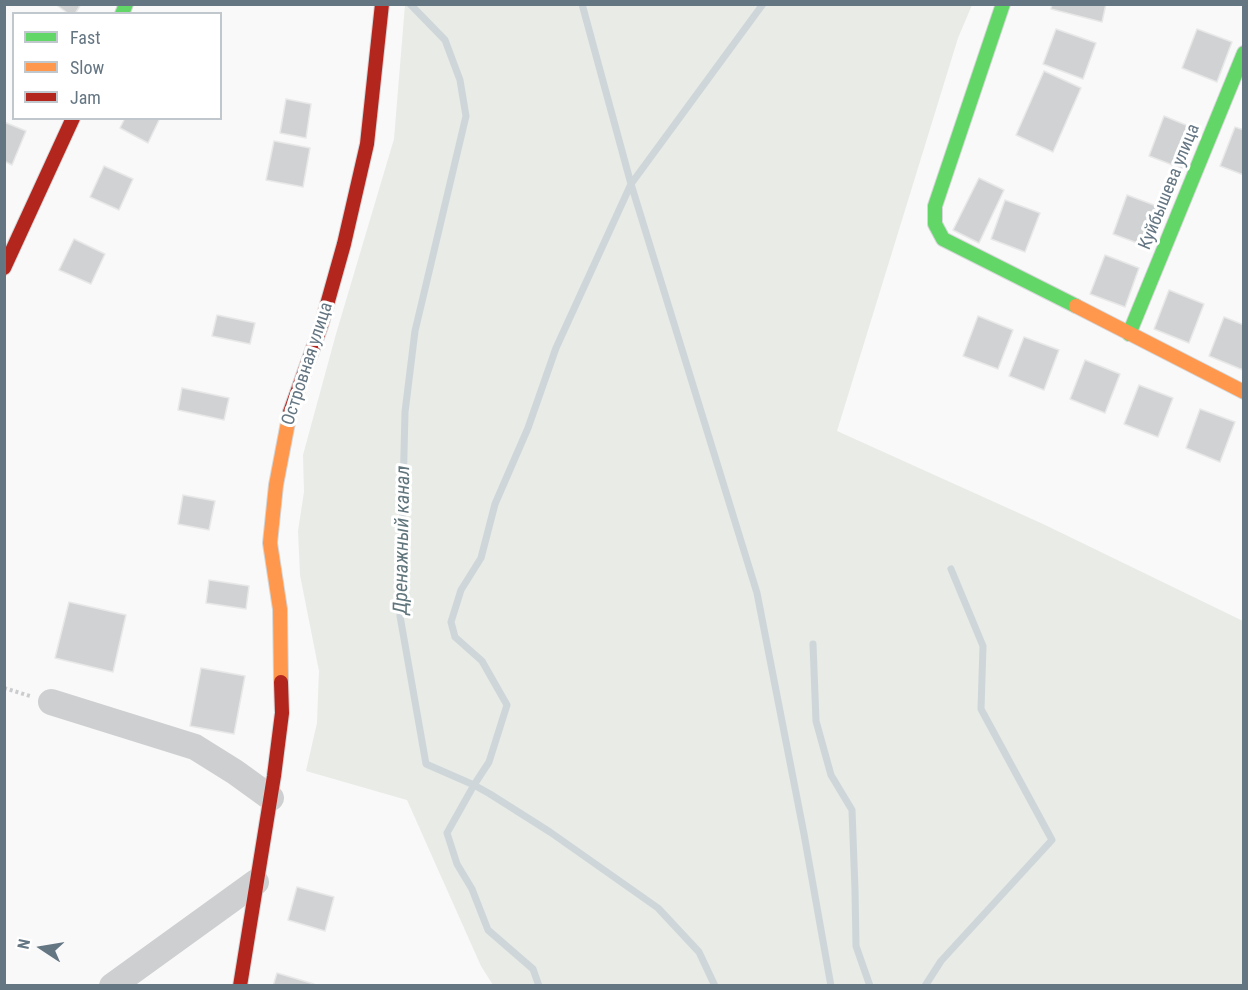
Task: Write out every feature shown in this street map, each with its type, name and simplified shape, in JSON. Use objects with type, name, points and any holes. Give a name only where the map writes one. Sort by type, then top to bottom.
[{"type":"street","points":[[1003,4],[934,206],[934,224],[943,239],[1244,392]]},
{"type":"street","name":"Островная улица","points":[[240,986],[271,798],[282,713],[280,609],[270,543],[276,485],[291,408],[321,326],[344,244],[367,144],[382,6]]},
{"type":"street","name":"Куйбышева улица","points":[[1129,334],[1244,53]]},
{"type":"street","points":[[4,268],[72,120]]},
{"type":"street","points":[[51,702],[195,747],[236,772],[271,798]]},
{"type":"street","points":[[112,986],[256,882]]},
{"type":"shaded area","points":[[405,5],[972,5],[958,38],[837,431],[1043,524],[1243,621],[1243,985],[493,985],[481,966],[407,800],[306,771],[317,723],[319,671],[300,575],[298,531],[304,492],[303,455],[394,139]]},
{"type":"building","points":[[55,4],[81,4],[76,12],[66,12]]},
{"type":"building","points":[[1052,4],[1106,4],[1102,22],[1051,9]]},
{"type":"building","points":[[1056,29],[1096,43],[1083,79],[1043,64]]},
{"type":"building","points":[[1197,29],[1232,42],[1217,82],[1182,68]]},
{"type":"building","points":[[1044,71],[1081,88],[1053,152],[1016,135]]},
{"type":"building","points":[[286,99],[311,104],[306,138],[280,133]]},
{"type":"building","points":[[1164,116],[1198,130],[1183,169],[1149,156]]},
{"type":"building","points":[[124,120],[159,120],[148,143],[120,128]]},
{"type":"building","points":[[4,122],[26,131],[12,165],[4,161]]},
{"type":"building","points":[[1235,127],[1244,130],[1244,175],[1220,166]]},
{"type":"building","points":[[274,141],[310,148],[303,187],[266,180]]},
{"type":"building","points":[[104,166],[133,179],[119,210],[90,197]]},
{"type":"building","points":[[979,178],[1004,190],[979,243],[953,230]]},
{"type":"building","points":[[1127,195],[1162,208],[1148,247],[1113,234]]},
{"type":"building","points":[[1005,200],[1040,213],[1025,252],[991,239]]},
{"type":"building","points":[[74,239],[105,254],[91,284],[59,270]]},
{"type":"building","points":[[1105,255],[1139,268],[1125,307],[1090,294]]},
{"type":"building","points":[[1169,290],[1204,304],[1189,343],[1154,329]]},
{"type":"building","points":[[217,315],[255,323],[250,344],[212,336]]},
{"type":"building","points":[[978,316],[1013,330],[998,369],[963,356]]},
{"type":"building","points":[[1224,317],[1244,325],[1243,370],[1209,356]]},
{"type":"building","points":[[1024,337],[1059,350],[1044,390],[1009,376]]},
{"type":"building","points":[[1085,360],[1120,374],[1105,413],[1070,399]]},
{"type":"building","points":[[1139,385],[1173,398],[1158,437],[1124,424]]},
{"type":"building","points":[[182,388],[229,398],[224,420],[178,410]]},
{"type":"building","points":[[1200,409],[1235,422],[1220,462],[1186,448]]},
{"type":"building","points":[[183,495],[215,501],[209,530],[178,524]]},
{"type":"building","points":[[209,580],[249,586],[246,609],[206,603]]},
{"type":"building","points":[[69,602],[126,615],[113,672],[55,658]]},
{"type":"building","points":[[201,668],[245,676],[234,734],[190,726]]},
{"type":"building","points":[[297,887],[334,897],[325,931],[288,920]]},
{"type":"building","points":[[277,973],[314,984],[313,986],[273,986]]},
{"type":"waterway","name":"Дренажный канал","points":[[410,4],[445,40],[460,80],[466,116],[415,331],[405,412],[400,616],[426,764],[490,794],[550,832],[658,908],[699,952],[715,986]]},
{"type":"waterway","points":[[582,4],[631,184],[757,593],[831,986]]},
{"type":"waterway","points":[[539,986],[533,969],[488,930],[472,889],[457,864],[447,833],[489,762],[507,705],[482,661],[455,637],[451,622],[461,590],[481,558],[495,504],[528,428],[556,348],[631,184],[763,4]]},
{"type":"waterway","points":[[925,986],[941,961],[1052,840],[981,709],[983,646],[951,569]]},
{"type":"waterway","points":[[813,644],[816,721],[831,775],[852,810],[856,946],[870,986]]},
{"type":"traffic: fast","points":[[123,12],[126,4]]},
{"type":"traffic: fast","points":[[1003,4],[935,206],[935,224],[943,239],[1076,306]]},
{"type":"traffic: fast","points":[[1129,334],[1244,53]]},
{"type":"traffic: slow","points":[[1076,306],[1244,392]]},
{"type":"traffic: slow","points":[[281,682],[280,609],[270,543],[276,485],[290,412]]},
{"type":"traffic: jam","points":[[290,412],[321,326],[344,244],[367,144],[382,4]]},
{"type":"traffic: jam","points":[[4,268],[72,120]]},
{"type":"traffic: jam","points":[[240,986],[274,776],[282,713],[281,682]]}]
